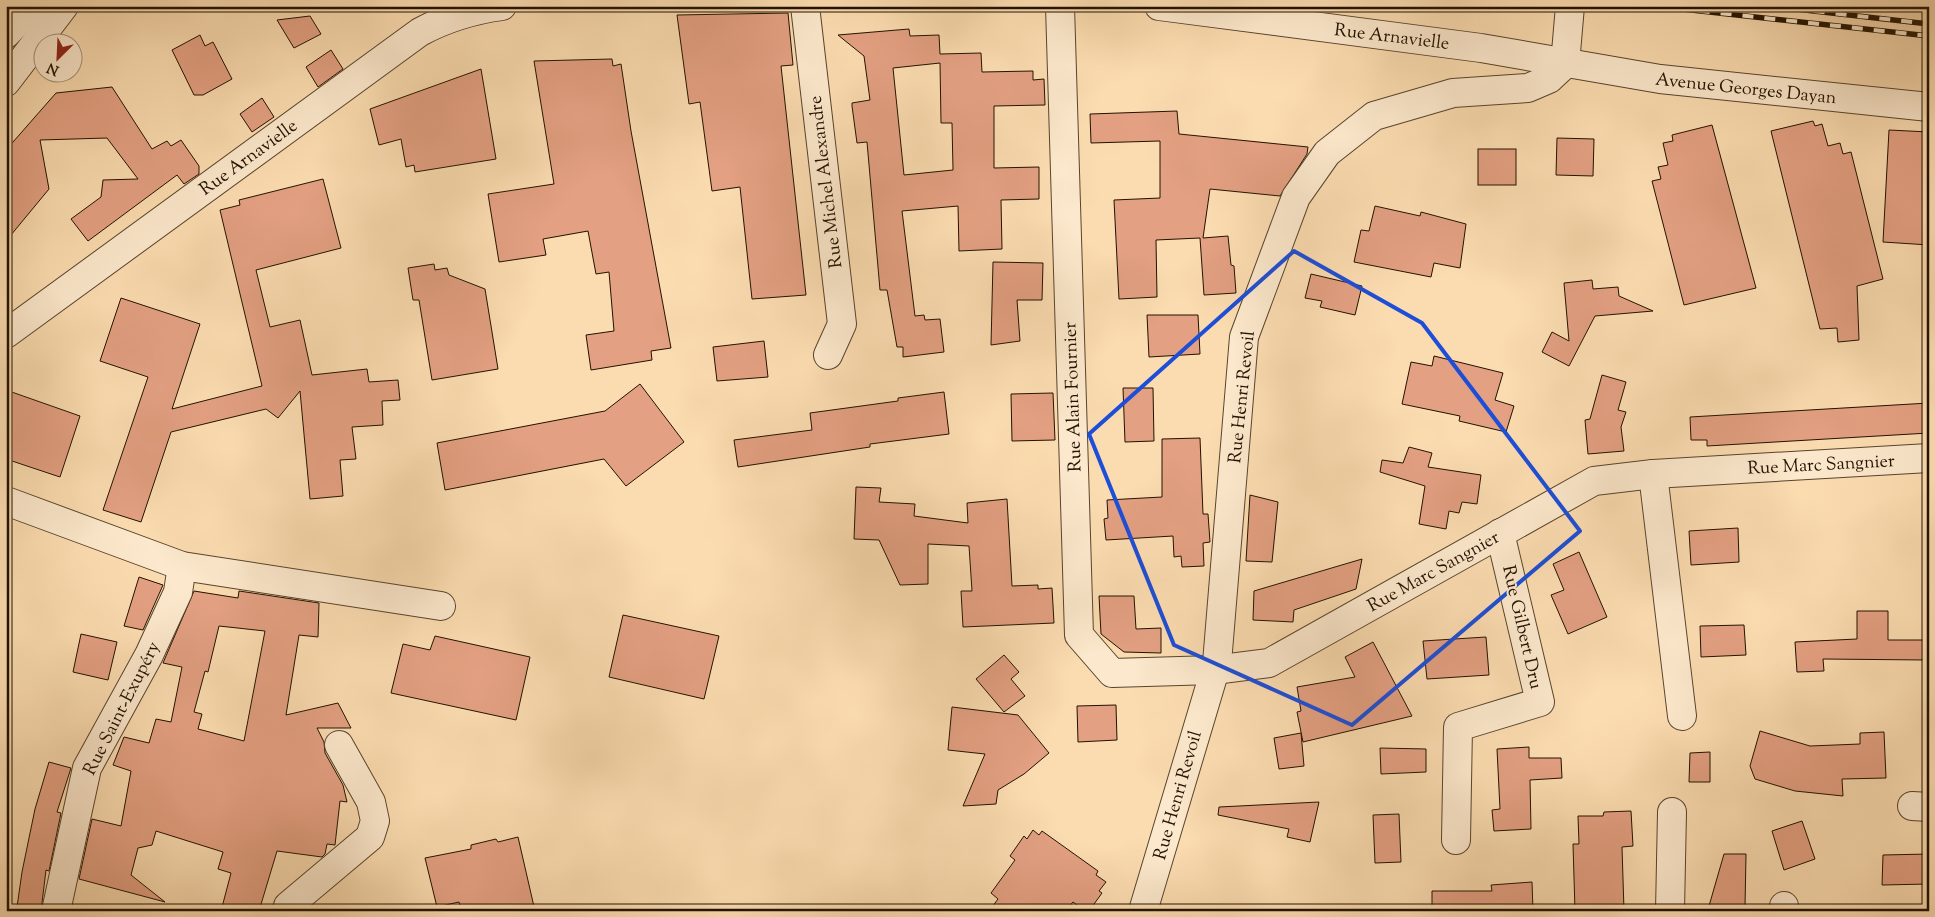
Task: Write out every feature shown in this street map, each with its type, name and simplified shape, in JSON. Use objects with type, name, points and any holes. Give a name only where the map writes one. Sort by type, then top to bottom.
[{"type":"street","points":[[6,34],[32,6]]},
{"type":"street","points":[[6,82],[64,6]]},
{"type":"street","name":"Rue Arnavielle","points":[[6,334],[420,32],[444,20],[485,8],[502,6]]},
{"type":"street","name":"Rue Michel Alexandre","points":[[805,6],[842,324],[828,354]]},
{"type":"street","name":"Rue Alain Fournier","points":[[1060,6],[1079,635],[1112,672],[1214,670]]},
{"type":"street","name":"Rue Arnavielle","points":[[1159,6],[1481,48],[1565,53]]},
{"type":"street","points":[[1565,53],[1570,6]]},
{"type":"street","name":"Rue Henri Revoil","points":[[1144,911],[1214,670],[1244,337],[1296,197],[1327,153],[1374,116],[1453,93],[1528,88],[1549,79],[1565,53]]},
{"type":"street","name":"Avenue Georges Dayan","points":[[1565,53],[1660,79],[1929,108]]},
{"type":"street","name":"Rue Marc Sangnier","points":[[1214,670],[1269,663],[1594,480],[1653,474],[1929,458]]},
{"type":"street","points":[[1653,474],[1682,716]]},
{"type":"street","points":[[6,501],[182,566],[441,606]]},
{"type":"street","name":"Rue Gilbert Dru","points":[[1456,840],[1458,727],[1540,702],[1500,532]]},
{"type":"street","name":"Rue Saint-Exupéry","points":[[56,911],[87,768],[149,655],[178,592],[182,566]]},
{"type":"street","points":[[286,911],[288,906],[370,836],[375,821],[371,802],[339,746]]},
{"type":"street","points":[[1670,911],[1672,812]]},
{"type":"highlighted area","points":[[1294,251],[1422,323],[1580,531],[1352,725],[1174,645],[1089,434]]},
{"type":"building","points":[[788,13],[793,65],[781,66],[806,295],[752,299],[740,187],[712,191],[700,102],[689,104],[677,15]]},
{"type":"building","points":[[310,16],[321,34],[294,48],[277,20]]},
{"type":"building","points":[[909,29],[910,36],[939,35],[940,54],[981,53],[982,72],[1033,71],[1033,80],[1044,79],[1045,105],[994,106],[994,168],[1039,167],[1039,199],[1001,200],[1002,249],[959,251],[958,206],[902,211],[915,316],[924,315],[925,320],[940,319],[944,352],[903,357],[903,347],[897,347],[887,290],[880,290],[867,142],[857,143],[852,106],[852,103],[870,100],[864,56],[838,35]],"holes":[[[940,63],[941,123],[952,123],[953,170],[904,175],[893,68]]]},
{"type":"building","points":[[200,35],[205,46],[213,42],[232,79],[203,95],[194,95],[172,50]]},
{"type":"building","points":[[331,50],[343,69],[318,87],[306,67]]},
{"type":"building","points":[[612,59],[613,66],[621,64],[631,131],[671,348],[651,351],[652,360],[591,370],[586,335],[614,331],[609,272],[596,274],[588,231],[543,239],[546,255],[499,262],[488,194],[554,184],[534,61]]},
{"type":"building","points":[[481,69],[496,159],[415,172],[414,165],[406,167],[401,139],[379,145],[370,109]]},
{"type":"building","points":[[112,87],[152,149],[167,141],[171,146],[181,140],[199,166],[199,174],[184,184],[177,175],[88,241],[71,219],[101,197],[103,180],[138,179],[107,138],[40,140],[49,189],[6,241],[6,150],[56,93]]},
{"type":"building","points":[[262,98],[274,117],[252,132],[240,114]]},
{"type":"building","points":[[1177,111],[1179,134],[1308,147],[1307,154],[1280,196],[1210,189],[1203,238],[1228,236],[1231,265],[1234,266],[1236,293],[1204,295],[1200,238],[1156,240],[1157,297],[1119,299],[1114,200],[1160,198],[1160,141],[1091,143],[1090,114]]},
{"type":"building","points":[[1813,121],[1815,126],[1822,124],[1828,146],[1840,143],[1843,154],[1851,152],[1883,279],[1857,286],[1859,340],[1838,342],[1837,328],[1820,329],[1771,131]]},
{"type":"building","points":[[1712,125],[1756,288],[1684,305],[1652,181],[1661,179],[1658,167],[1668,165],[1663,143],[1673,141],[1672,135]]},
{"type":"building","points":[[1889,130],[1929,132],[1929,245],[1883,242]]},
{"type":"building","points":[[1557,138],[1594,139],[1593,176],[1556,175]]},
{"type":"building","points":[[1478,149],[1516,149],[1516,185],[1478,185]]},
{"type":"building","points":[[323,179],[341,248],[256,270],[270,327],[300,320],[312,375],[367,369],[369,382],[398,380],[400,400],[382,401],[383,425],[352,427],[356,459],[340,460],[343,496],[310,499],[300,391],[278,418],[266,409],[171,432],[141,522],[103,510],[148,377],[100,361],[121,298],[200,324],[172,409],[262,386],[220,210],[240,205],[239,200]]},
{"type":"building","points":[[1375,206],[1420,216],[1421,212],[1466,224],[1460,268],[1434,263],[1431,277],[1354,262],[1361,230],[1369,231]]},
{"type":"building","points":[[993,262],[1043,263],[1042,300],[1017,300],[1020,341],[991,345]]},
{"type":"building","points":[[434,264],[435,270],[447,268],[449,275],[485,289],[498,369],[432,380],[419,300],[413,300],[408,268]]},
{"type":"building","points":[[1311,274],[1362,286],[1355,315],[1320,307],[1322,301],[1305,298]]},
{"type":"building","points":[[1592,280],[1593,289],[1618,287],[1619,296],[1653,311],[1595,316],[1569,366],[1542,352],[1552,332],[1569,341],[1564,283]]},
{"type":"building","points":[[1147,315],[1198,315],[1200,354],[1149,357]]},
{"type":"building","points":[[764,341],[768,377],[717,381],[713,347]]},
{"type":"building","points":[[1434,356],[1503,373],[1495,400],[1514,406],[1506,432],[1459,421],[1460,416],[1402,404],[1411,362],[1432,366]]},
{"type":"building","points":[[1602,375],[1626,382],[1618,410],[1626,412],[1621,427],[1624,451],[1588,454],[1585,420],[1590,419]]},
{"type":"building","points":[[640,384],[684,442],[626,486],[604,459],[445,490],[437,443],[605,411]]},
{"type":"building","points":[[1123,388],[1153,388],[1154,441],[1125,442]]},
{"type":"building","points":[[6,390],[80,416],[60,477],[6,459]]},
{"type":"building","points":[[944,392],[949,434],[870,444],[870,447],[738,467],[734,440],[812,430],[810,413],[898,401],[898,398]]},
{"type":"building","points":[[1053,393],[1055,440],[1012,441],[1011,394]]},
{"type":"building","points":[[1929,403],[1929,433],[1707,446],[1707,440],[1691,440],[1690,417]]},
{"type":"building","points":[[1200,438],[1203,514],[1208,514],[1210,542],[1203,543],[1204,566],[1182,567],[1181,556],[1174,557],[1173,536],[1106,540],[1104,519],[1108,518],[1107,500],[1162,497],[1162,439]]},
{"type":"building","points":[[1409,447],[1432,453],[1428,467],[1481,475],[1477,504],[1462,502],[1459,513],[1449,511],[1446,529],[1419,524],[1425,486],[1380,472],[1382,460],[1403,463]]},
{"type":"building","points":[[856,487],[881,488],[879,502],[915,504],[914,516],[968,523],[967,503],[1007,499],[1012,586],[1038,585],[1038,589],[1052,588],[1054,623],[963,627],[961,591],[972,591],[969,546],[928,544],[928,584],[900,585],[879,540],[854,539]]},
{"type":"building","points":[[1250,495],[1278,502],[1272,562],[1246,561]]},
{"type":"building","points":[[1738,528],[1739,562],[1691,565],[1689,531]]},
{"type":"building","points":[[1579,552],[1607,617],[1568,634],[1551,595],[1564,590],[1553,564]]},
{"type":"building","points":[[1362,559],[1356,589],[1294,610],[1293,622],[1253,620],[1254,591]]},
{"type":"building","points":[[139,577],[163,585],[143,630],[124,626]]},
{"type":"building","points":[[194,591],[238,598],[239,591],[319,603],[318,637],[299,635],[286,715],[338,703],[351,728],[317,728],[324,742],[325,753],[343,785],[347,802],[340,801],[335,845],[327,844],[325,854],[322,857],[277,851],[259,911],[221,911],[231,873],[218,869],[223,852],[156,831],[152,845],[138,848],[131,875],[165,902],[79,879],[92,819],[121,826],[131,771],[113,765],[124,737],[149,743],[156,719],[171,722],[182,667],[163,663]],"holes":[[[219,626],[265,631],[244,741],[198,729],[202,714],[194,712],[205,671],[208,672]]]},
{"type":"building","points":[[1099,596],[1134,596],[1136,629],[1161,628],[1161,653],[1124,652],[1101,634]]},
{"type":"building","points":[[1857,611],[1888,611],[1888,640],[1925,640],[1925,660],[1823,659],[1824,671],[1797,672],[1795,642],[1857,639]]},
{"type":"building","points":[[623,615],[719,636],[704,699],[609,677]]},
{"type":"building","points":[[1744,625],[1746,655],[1701,657],[1700,626]]},
{"type":"building","points":[[81,634],[117,642],[108,680],[73,672]]},
{"type":"building","points":[[435,636],[530,657],[516,720],[391,693],[403,644],[430,650]]},
{"type":"building","points":[[1486,637],[1489,675],[1427,679],[1423,641]]},
{"type":"building","points":[[1373,642],[1412,716],[1303,742],[1297,712],[1301,711],[1297,687],[1355,677],[1345,657]]},
{"type":"building","points":[[1004,655],[1019,672],[1011,679],[1025,696],[1004,712],[976,679]]},
{"type":"building","points":[[1116,705],[1117,740],[1078,742],[1077,706]]},
{"type":"building","points":[[952,707],[1018,715],[1049,753],[1024,774],[998,790],[996,804],[963,806],[985,754],[948,750]]},
{"type":"building","points":[[1760,731],[1810,746],[1860,744],[1860,733],[1884,732],[1886,778],[1842,779],[1843,796],[1795,791],[1755,779],[1750,766]]},
{"type":"building","points":[[1301,733],[1304,766],[1279,769],[1274,738]]},
{"type":"building","points":[[1529,747],[1529,758],[1561,758],[1562,778],[1530,780],[1531,829],[1494,831],[1492,810],[1500,809],[1497,749]]},
{"type":"building","points":[[1380,748],[1426,749],[1426,772],[1381,774]]},
{"type":"building","points":[[1710,752],[1710,782],[1689,782],[1690,753]]},
{"type":"building","points":[[49,762],[71,768],[57,812],[61,813],[49,871],[46,870],[41,911],[38,911],[17,907],[35,809]]},
{"type":"building","points":[[1319,802],[1310,842],[1287,837],[1289,829],[1218,815],[1219,807]]},
{"type":"building","points":[[1631,811],[1633,846],[1622,847],[1624,911],[1575,911],[1573,844],[1579,844],[1578,816],[1603,816],[1604,812]]},
{"type":"building","points":[[1399,814],[1401,862],[1375,863],[1373,815]]},
{"type":"building","points":[[1802,821],[1815,859],[1784,870],[1772,831]]},
{"type":"building","points":[[1033,830],[1039,835],[1042,831],[1098,871],[1096,875],[1106,882],[1099,891],[1102,893],[1089,911],[1085,911],[1073,902],[1065,911],[989,911],[998,899],[991,893],[1015,860],[1010,856],[1024,836],[1027,839]]},
{"type":"building","points":[[518,837],[535,911],[461,911],[459,902],[437,907],[425,858],[471,849],[471,845],[496,839],[498,842]]},
{"type":"building","points":[[1724,854],[1746,854],[1745,907],[1709,906]]},
{"type":"building","points":[[1929,854],[1929,884],[1882,885],[1883,855]]},
{"type":"building","points":[[1532,882],[1533,911],[1432,911],[1432,891],[1492,891],[1491,885]]},
{"type":"railway","points":[[1655,6],[1929,36]]},
{"type":"railway","points":[[1770,6],[1929,24]]}]
